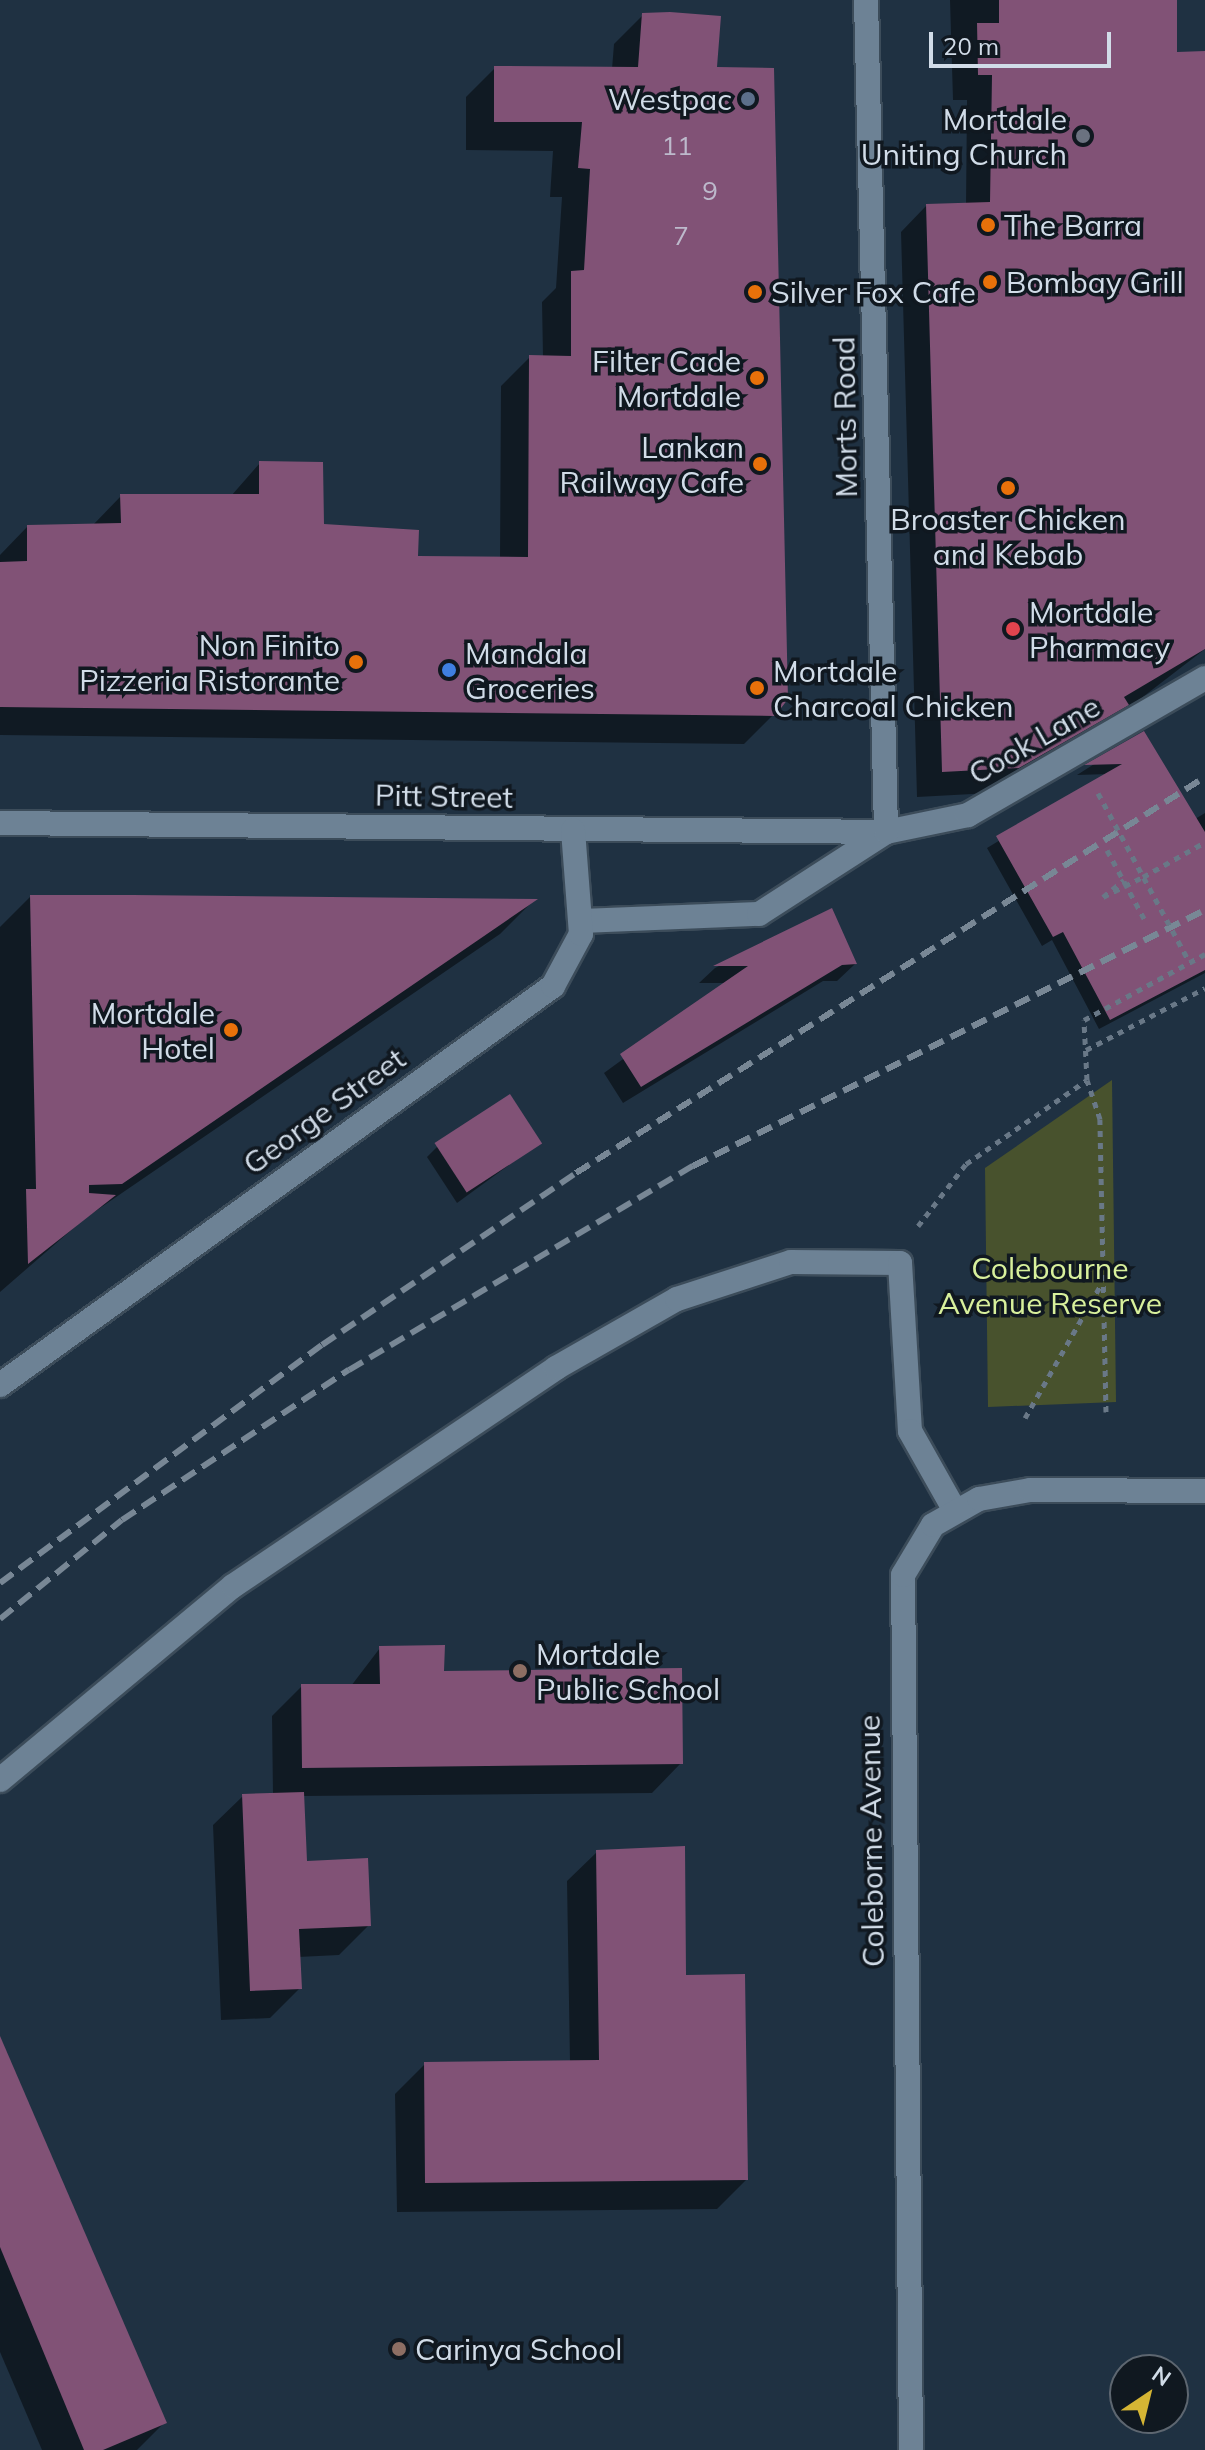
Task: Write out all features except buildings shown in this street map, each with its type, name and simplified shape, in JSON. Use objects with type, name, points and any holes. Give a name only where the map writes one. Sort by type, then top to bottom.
[{"type":"street","name":"Morts Road","points":[[866,0],[886,832]]},
{"type":"street","name":"Cook Lane","points":[[886,832],[968,815],[1205,678]]},
{"type":"street","name":"Pitt Street","points":[[0,823],[886,832]]},
{"type":"street","name":"George Street","points":[[0,1385],[553,986],[573,959],[581,921],[573,830]]},
{"type":"street","points":[[581,921],[743,919],[773,908],[886,832]]},
{"type":"street","points":[[0,1780],[233,1586],[634,1320],[791,1262],[900,1263],[910,1431],[954,1509],[1030,1490],[1205,1491]]},
{"type":"street","name":"Coleborne Avenue","points":[[911,2450],[899,1601],[912,1552],[954,1509]]},
{"type":"path","points":[[1098,793],[1189,961]]},
{"type":"path","points":[[1124,880],[1103,897],[1205,842]]},
{"type":"path","points":[[1107,850],[1146,922]]},
{"type":"path","points":[[1106,1412],[1100,1119],[1087,1080],[1084,1020],[1205,954]]},
{"type":"path","points":[[1086,1050],[1205,988]]},
{"type":"path","points":[[900,1263],[929,1204],[966,1164],[1087,1080]]},
{"type":"path","points":[[1025,1418],[1103,1282]]},
{"type":"green space","name":"Colebourne Avenue Reserve","points":[[1112,1080],[1116,1402],[988,1407],[985,1168]]},
{"type":"railway","points":[[0,1583],[322,1345],[576,1173],[1205,777]]},
{"type":"railway","points":[[0,1619],[122,1520],[349,1370],[693,1166],[1205,910]]},
{"type":"place","name":"Westpac","points":[[748,99]]},
{"type":"place","name":"Mortdale Uniting Church","points":[[1083,136]]},
{"type":"place","name":"The Barra","points":[[988,225]]},
{"type":"place","name":"Bombay Grill","points":[[990,282]]},
{"type":"place","name":"Silver Fox Cafe","points":[[755,292]]},
{"type":"place","name":"Filter Cade Mortdale","points":[[757,378]]},
{"type":"place","name":"Lankan Railway Cafe","points":[[760,464]]},
{"type":"place","name":"Broaster Chicken and Kebab","points":[[1008,488]]},
{"type":"place","name":"Mortdale Pharmacy","points":[[1013,629]]},
{"type":"place","name":"Non Finito Pizzeria Ristorante","points":[[356,662]]},
{"type":"place","name":"Mandala Groceries","points":[[449,670]]},
{"type":"place","name":"Mortdale Charcoal Chicken","points":[[757,688]]},
{"type":"place","name":"Mortdale Hotel","points":[[231,1030]]},
{"type":"place","name":"Mortdale Public School","points":[[520,1671]]},
{"type":"place","name":"Carinya School","points":[[399,2349]]}]
